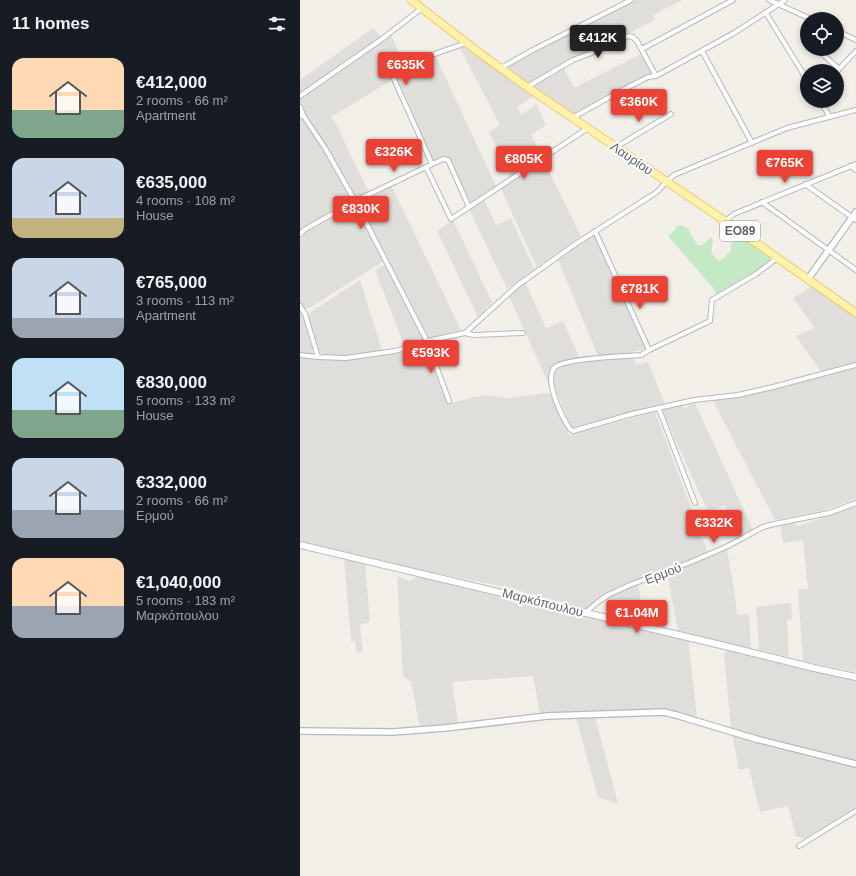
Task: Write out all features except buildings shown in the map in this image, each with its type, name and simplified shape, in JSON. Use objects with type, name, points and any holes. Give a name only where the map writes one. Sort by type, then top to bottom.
[{"type":"main road","name":"Λαυρίου","points":[[411,0],[527,87],[667,181],[856,313]]},
{"type":"main road","name":"Μαρκόπουλου","points":[[300,545],[856,677]]},
{"type":"street","points":[[501,68],[631,0]]},
{"type":"street","points":[[642,49],[733,0]]},
{"type":"street","points":[[769,0],[800,14]]},
{"type":"street","points":[[572,118],[648,77],[656,76],[702,51],[785,0]]},
{"type":"street","points":[[300,96],[382,39],[422,8]]},
{"type":"street","points":[[766,13],[800,69]]},
{"type":"street","points":[[844,34],[856,40]]},
{"type":"street","points":[[527,87],[573,60],[628,36],[633,37],[637,41],[656,76]]},
{"type":"street","points":[[432,164],[394,76],[404,68],[434,54],[467,43]]},
{"type":"street","points":[[702,51],[752,143]]},
{"type":"street","points":[[844,64],[856,51]]},
{"type":"street","points":[[824,56],[831,64]]},
{"type":"street","points":[[300,107],[301,115],[325,148],[355,201],[427,341],[449,401]]},
{"type":"street","points":[[824,108],[830,117]]},
{"type":"street","points":[[465,333],[518,285],[595,231],[657,192],[674,175],[794,126],[856,110]]},
{"type":"street","points":[[616,147],[670,114]]},
{"type":"street","points":[[426,167],[451,219],[588,128]]},
{"type":"street","points":[[300,234],[304,230],[355,201],[443,159],[448,160],[469,207]]},
{"type":"street","points":[[725,221],[734,214],[856,164]]},
{"type":"street","points":[[851,166],[856,170]]},
{"type":"street","points":[[805,184],[854,219]]},
{"type":"street","points":[[762,202],[856,270]]},
{"type":"street","points":[[808,279],[854,219],[856,212]]},
{"type":"street","points":[[595,231],[649,350]]},
{"type":"street","points":[[777,258],[756,274],[712,300],[710,321],[640,355],[573,361],[560,364],[555,367],[551,373],[551,382],[554,394],[570,430],[694,400],[738,395],[773,388],[856,365]]},
{"type":"street","points":[[300,306],[305,314],[318,357]]},
{"type":"street","points":[[300,355],[333,358],[360,356],[395,351],[427,341],[465,333],[473,335],[523,333]]},
{"type":"street","points":[[659,408],[696,503]]},
{"type":"street","name":"Ερμού","points":[[586,612],[608,595],[728,546],[763,527],[828,513],[856,503]]},
{"type":"street","points":[[300,731],[393,732],[446,728],[547,716],[664,712],[683,716],[756,739],[856,764]]},
{"type":"street","points":[[799,846],[856,811]]},
{"type":"shaded area","points":[[635,0],[682,0],[653,15],[655,20],[562,65],[574,88],[643,53],[653,73],[573,116],[507,67],[582,27],[583,29]]},
{"type":"shaded area","points":[[373,28],[384,40],[391,35],[405,67],[398,71],[389,82],[331,117],[335,122],[369,193],[300,232],[300,118],[304,115],[300,103],[300,80]]},
{"type":"shaded area","points":[[464,44],[535,95],[517,107],[522,115],[536,104],[546,125],[531,135],[542,156],[510,177],[489,132],[500,125],[459,46]]},
{"type":"shaded area","points":[[435,55],[496,186],[468,204],[444,155],[433,160],[397,78],[405,69]]},
{"type":"shaded area","points":[[543,159],[581,236],[537,267],[501,189],[502,186]]},
{"type":"shaded area","points":[[391,185],[461,330],[404,345],[375,270],[388,263],[357,203]]},
{"type":"shaded area","points":[[484,199],[496,225],[511,219],[534,269],[507,289],[469,209]]},
{"type":"shaded area","points":[[355,205],[384,261],[309,308],[303,309],[300,304],[301,234]]},
{"type":"shaded area","points":[[453,220],[491,300],[492,304],[487,307],[479,319],[437,231]]},
{"type":"shaded area","points":[[596,233],[646,349],[631,352],[636,365],[648,362],[665,404],[571,428],[555,388],[551,389],[508,294],[525,282],[546,328],[563,321],[579,357],[598,356],[558,260]]},
{"type":"shaded area","points":[[360,280],[383,354],[399,352],[427,345],[448,404],[487,395],[507,398],[549,393],[552,396],[569,435],[655,412],[708,553],[628,584],[597,600],[587,609],[505,587],[431,572],[300,541],[300,308],[304,315],[313,347],[312,354],[304,353],[305,357],[326,355],[322,354],[318,350],[307,316]]},
{"type":"shaded area","points":[[813,286],[856,318],[856,364],[822,373],[796,336],[815,328],[793,298]]},
{"type":"shaded area","points":[[856,368],[856,499],[825,510],[775,520],[712,399],[751,395]]},
{"type":"shaded area","points":[[695,403],[753,530],[740,537],[725,505],[708,512],[662,410],[680,404],[686,409],[689,405]]},
{"type":"shaded area","points":[[856,506],[856,672],[803,661],[798,589],[808,589],[803,540],[783,543],[780,525],[792,523],[799,526]]},
{"type":"shaded area","points":[[727,549],[737,615],[749,614],[751,649],[678,631],[667,574]]},
{"type":"shaded area","points":[[344,558],[365,563],[370,622],[360,625],[363,652],[357,653],[355,641],[351,641]]},
{"type":"shaded area","points":[[397,576],[409,581],[417,577],[428,577],[688,638],[697,718],[671,710],[657,709],[620,712],[540,714],[533,676],[452,682],[458,723],[420,727],[411,682],[403,676]]},
{"type":"shaded area","points":[[638,585],[645,622],[608,615],[605,599]]},
{"type":"shaded area","points":[[791,603],[792,619],[787,620],[789,657],[759,650],[756,607]]},
{"type":"shaded area","points":[[727,650],[856,680],[856,761],[756,736],[731,728],[724,655]]},
{"type":"shaded area","points":[[576,717],[595,717],[618,804],[598,797]]},
{"type":"shaded area","points":[[732,734],[775,748],[782,749],[782,747],[856,766],[856,810],[807,840],[796,836],[788,806],[760,812],[749,768],[739,770]]},
{"type":"green space","points":[[677,225],[684,226],[689,229],[698,246],[712,238],[711,253],[719,261],[731,250],[731,243],[743,237],[771,254],[770,259],[761,269],[717,296],[714,289],[668,236],[675,230]]}]
